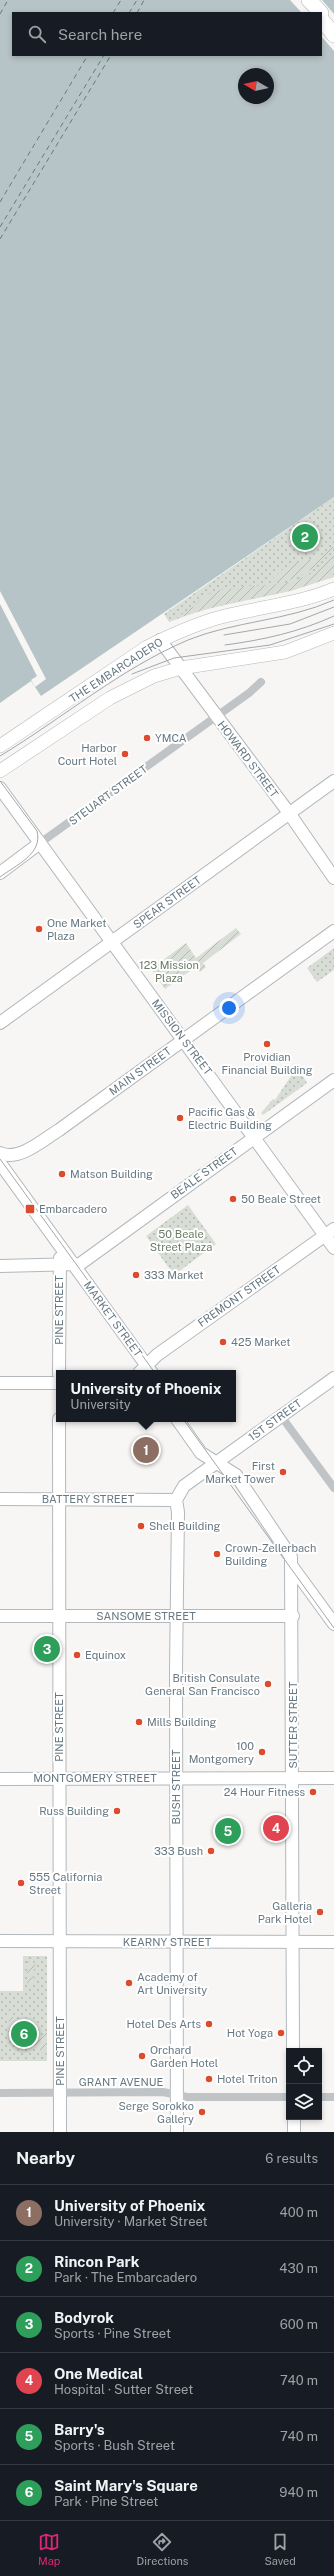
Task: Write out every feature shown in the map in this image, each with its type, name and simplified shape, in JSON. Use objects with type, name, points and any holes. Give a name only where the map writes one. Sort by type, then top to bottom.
[{"type":"highway","points":[[304,0],[315,12]]},
{"type":"highway","points":[[309,0],[320,12]]},
{"type":"highway","points":[[322,14],[334,29]]},
{"type":"highway","points":[[322,20],[334,34]]},
{"type":"main road","name":"THE EMBARCADERO","points":[[0,746],[160,640],[221,617],[290,603],[334,589]]},
{"type":"main road","name":"THE EMBARCADERO","points":[[0,771],[119,693],[154,676],[181,668],[285,652],[334,633]]},
{"type":"street","name":"HOWARD STREET","points":[[160,640],[289,813],[334,878]]},
{"type":"street","name":"STEUART STREET","points":[[0,873],[216,717],[261,682]]},
{"type":"street","name":"SPEAR STREET","points":[[0,1023],[334,781]]},
{"type":"street","name":"MISSION STREET","points":[[0,788],[110,942],[184,1039],[255,1137],[330,1232],[334,1248]]},
{"type":"street","name":"MAIN STREET","points":[[0,1153],[9,1156],[20,1154],[59,1130],[334,931]]},
{"type":"street","name":"BEALE STREET","points":[[74,1265],[89,1259],[334,1080]]},
{"type":"street","name":"MARKET STREET","points":[[0,1159],[17,1173],[41,1206],[69,1247],[74,1265]]},
{"type":"street","name":"MARKET STREET","points":[[0,1163],[60,1245],[146,1370]]},
{"type":"street","name":"FREMONT STREET","points":[[146,1370],[163,1350],[330,1232]]},
{"type":"street","name":"PINE STREET","points":[[59,1370],[60,1245]]},
{"type":"street","points":[[0,1266],[74,1265]]},
{"type":"street","name":"1ST STREET","points":[[217,1462],[334,1378]]},
{"type":"street","points":[[0,1383],[56,1383]]},
{"type":"street","points":[[281,1416],[334,1488]]},
{"type":"street","name":"PINE STREET","points":[[59,1422],[60,2132]]},
{"type":"street","points":[[178,1422],[201,1453],[217,1462]]},
{"type":"street","points":[[188,1422],[334,1624]]},
{"type":"street","points":[[176,1500],[184,1486],[217,1462]]},
{"type":"street","name":"BATTERY STREET","points":[[0,1499],[176,1500]]},
{"type":"street","name":"BUSH STREET","points":[[176,1500],[178,1512],[176,1616],[177,2132]]},
{"type":"street","name":"SUTTER STREET","points":[[293,1567],[293,2048]]},
{"type":"street","points":[[293,1600],[312,1594]]},
{"type":"street","name":"SANSOME STREET","points":[[0,1616],[293,1616]]},
{"type":"street","name":"MONTGOMERY STREET","points":[[0,1779],[334,1778]]},
{"type":"street","name":"KEARNY STREET","points":[[0,1941],[334,1942]]},
{"type":"street","name":"GRANT AVENUE","points":[[0,2093],[162,2092],[187,2097],[286,2097]]},
{"type":"street","points":[[322,2097],[334,2097]]},
{"type":"street","points":[[294,2120],[294,2132]]},
{"type":"green space","points":[[334,497],[334,577],[290,591],[202,610],[169,622],[164,614]]},
{"type":"green space","points":[[333,546],[333,549],[329,554],[309,571],[287,581],[270,583],[277,574],[285,568],[317,557],[325,553]]},
{"type":"green space","points":[[334,553],[333,577],[290,591],[222,605],[177,618],[194,605],[191,611],[205,596],[218,590],[238,590],[238,586],[278,584],[303,578],[325,564]]},
{"type":"green space","name":"123 Mission Plaza","points":[[236,928],[241,934],[203,963],[206,967],[200,972],[195,967],[165,989],[151,969],[186,943],[196,958]]},
{"type":"green space","points":[[334,948],[334,970],[317,982],[307,968]]},
{"type":"green space","points":[[297,1067],[307,1083],[263,1115],[261,1113],[273,1099],[275,1100]]},
{"type":"green space","name":"50 Beale Street Plaza","points":[[188,1205],[216,1244],[174,1275],[146,1236]]},
{"type":"green space","points":[[23,1956],[47,1956],[47,2061],[0,2061],[0,1991],[23,1991]]},
{"type":"green space","points":[[27,1961],[36,1963],[33,1973],[35,1981],[29,1987],[27,1987]]},
{"type":"green space","points":[[9,2010],[13,2010],[13,2021],[28,2018],[30,2022],[15,2026],[14,2028],[20,2030],[19,2035],[8,2035]]},
{"type":"green space","points":[[43,2033],[47,2033],[47,2057],[32,2043],[42,2038]]},
{"type":"shaded area","points":[[0,0],[334,0],[334,497],[41,696],[31,681],[0,703]]},
{"type":"pier","points":[[290,0],[322,0],[334,14],[334,51],[322,37],[322,12],[301,12]]},
{"type":"pier","points":[[0,591],[46,679],[35,687],[31,680],[37,676],[0,604]]},
{"type":"ferry route","points":[[0,14],[8,0]]},
{"type":"ferry route","points":[[114,12],[121,0]]},
{"type":"ferry route","points":[[130,12],[137,0]]},
{"type":"ferry route","points":[[138,12],[144,0]]},
{"type":"ferry route","points":[[0,202],[87,56]]},
{"type":"ferry route","points":[[0,227],[103,56]]},
{"type":"ferry route","points":[[0,239],[110,56]]},
{"type":"tram line","points":[[0,756],[115,679],[188,640],[224,629],[280,617],[316,607],[334,600]]},
{"type":"tram line","points":[[224,635],[290,624],[334,607]]},
{"type":"tram line","points":[[225,645],[281,635],[308,627],[334,616]]},
{"type":"tram line","points":[[132,674],[174,658],[270,645],[334,624]]},
{"type":"tram line","points":[[0,781],[37,831],[38,839],[36,846],[27,858],[0,877]]},
{"type":"tram line","points":[[0,1159],[153,1370]]},
{"type":"tram line","points":[[185,1422],[334,1628]]},
{"type":"place","name":"Rincon Park","points":[[305,537]]},
{"type":"place","name":"YMCA","points":[[147,738]]},
{"type":"place","name":"Harbor Court Hotel","points":[[125,754]]},
{"type":"place","name":"One Market Plaza","points":[[39,929]]},
{"type":"place","name":"Providian Financial Building","points":[[267,1044]]},
{"type":"place","name":"Pacific Gas & Electric Building","points":[[180,1118]]},
{"type":"place","name":"Matson Building","points":[[62,1174]]},
{"type":"place","name":"50 Beale Street","points":[[233,1199]]},
{"type":"place","name":"Embarcadero","points":[[30,1209]]},
{"type":"place","name":"333 Market","points":[[136,1275]]},
{"type":"place","name":"425 Market","points":[[223,1342]]},
{"type":"place","name":"University of Phoenix","points":[[146,1450]]},
{"type":"place","name":"First Market Tower","points":[[283,1472]]},
{"type":"place","name":"Shell Building","points":[[141,1526]]},
{"type":"place","name":"Crown-Zellerbach Building","points":[[217,1554]]},
{"type":"place","name":"Bodyrok","points":[[47,1649]]},
{"type":"place","name":"Equinox","points":[[77,1655]]},
{"type":"place","name":"British Consulate General San Francisco","points":[[268,1684]]},
{"type":"place","name":"Mills Building","points":[[139,1722]]},
{"type":"place","name":"100 Montgomery","points":[[262,1752]]},
{"type":"place","name":"24 Hour Fitness","points":[[313,1792]]},
{"type":"place","name":"Russ Building","points":[[117,1811]]},
{"type":"place","name":"One Medical","points":[[276,1828]]},
{"type":"place","name":"Barry's","points":[[228,1831]]},
{"type":"place","name":"333 Bush","points":[[211,1851]]},
{"type":"place","name":"555 California Street","points":[[21,1883]]},
{"type":"place","name":"Galleria Park Hotel","points":[[320,1912]]},
{"type":"place","name":"Academy of Art University","points":[[129,1983]]},
{"type":"place","name":"Hotel Des Arts","points":[[209,2024]]},
{"type":"place","name":"Hot Yoga","points":[[281,2033]]},
{"type":"place","name":"Saint Mary's Square","points":[[24,2034]]},
{"type":"place","name":"Orchard Garden Hotel","points":[[142,2056]]},
{"type":"place","name":"Hotel Triton","points":[[209,2079]]},
{"type":"place","name":"Serge Sorokko Gallery","points":[[202,2112]]}]
